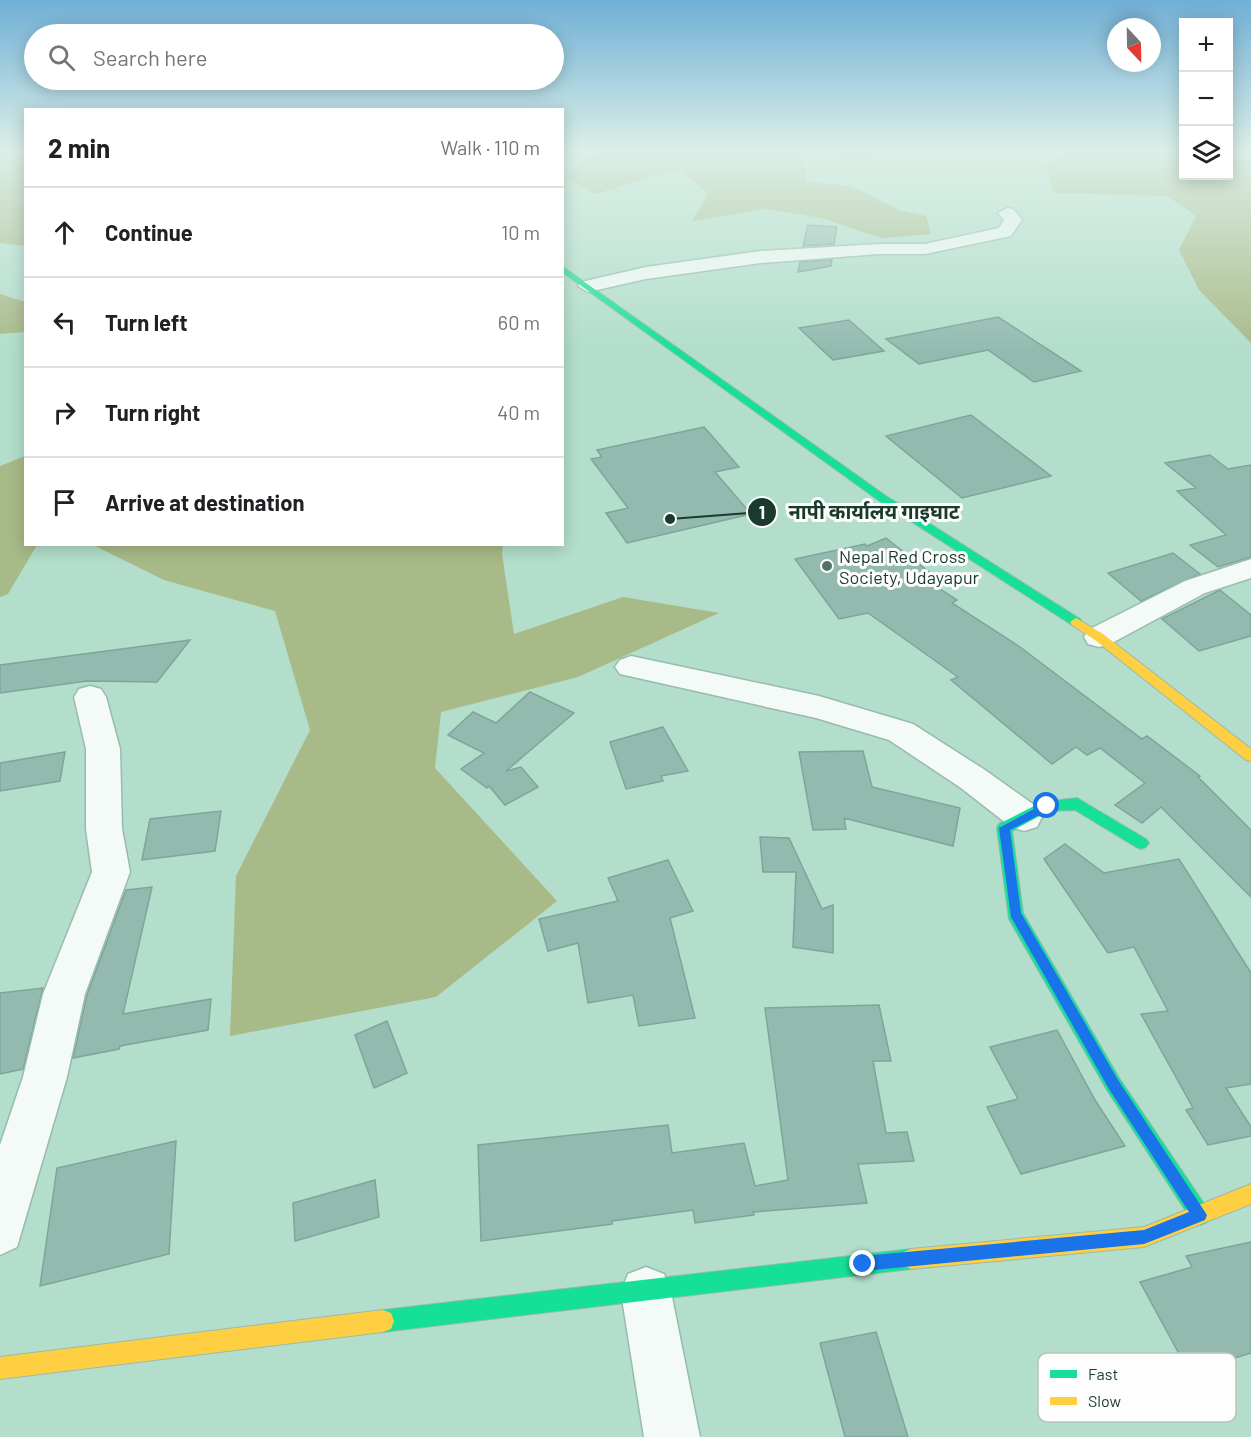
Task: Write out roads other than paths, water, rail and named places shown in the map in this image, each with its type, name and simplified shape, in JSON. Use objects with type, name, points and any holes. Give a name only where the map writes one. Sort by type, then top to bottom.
[{"type":"main road","points":[[564,269],[882,498],[1099,637],[1251,756]]},
{"type":"main road","points":[[1141,843],[1077,804],[1047,806],[1004,828],[1015,914],[1113,1084],[1200,1215]]},
{"type":"main road","points":[[0,1368],[223,1338],[646,1292],[863,1264],[1144,1237],[1251,1194]]},
{"type":"street","points":[[588,286],[646,273],[761,257],[879,249],[925,249],[1005,232],[1013,220],[1011,218]]},
{"type":"street","points":[[1099,637],[1195,587],[1251,568]]},
{"type":"street","points":[[631,667],[819,707],[901,732],[973,779],[1024,817]]},
{"type":"street","points":[[0,1230],[14,1176],[45,1077],[64,994],[111,872],[104,830],[103,749],[90,698]]},
{"type":"street","points":[[646,1292],[672,1437]]},
{"type":"place","name":"नापी कार्यालय गाइघाट","points":[[670,519]]},
{"type":"place","name":"Nepal Red Cross Society, Udayapur","points":[[827,566]]}]
